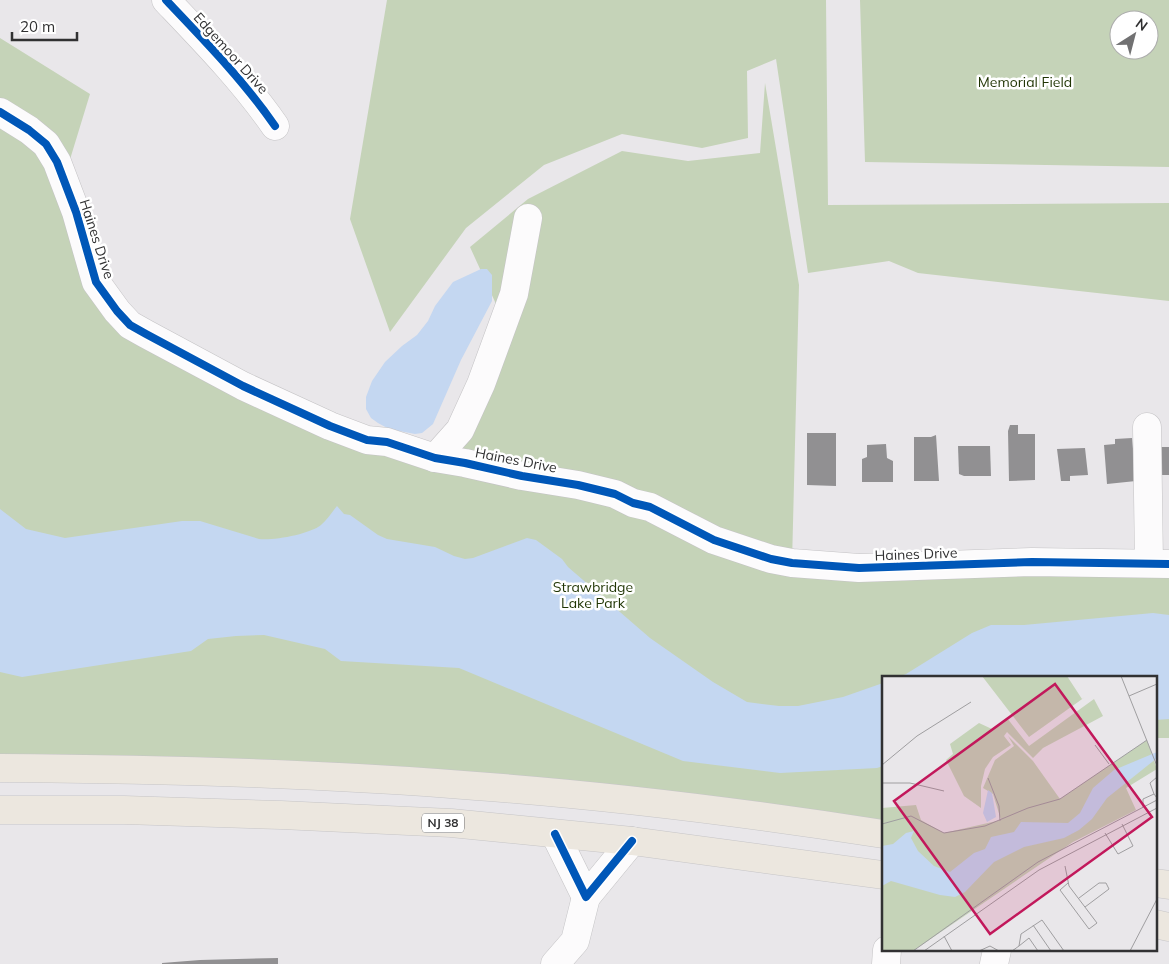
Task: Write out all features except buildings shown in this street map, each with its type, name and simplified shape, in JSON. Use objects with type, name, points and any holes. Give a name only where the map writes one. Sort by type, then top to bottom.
[{"type":"highway","points":[[0,768],[238,772],[476,786],[709,809],[882,834]]},
{"type":"highway","name":"NJ 38","points":[[0,810],[124,810],[368,818],[451,823],[632,841],[882,874]]},
{"type":"highway","points":[[1156,924],[1169,927]]},
{"type":"street","name":"Edgemoor Drive","points":[[166,0],[222,59],[254,96],[276,126]]},
{"type":"street","name":"Haines Drive","points":[[0,112],[29,130],[46,144],[57,162],[76,212],[96,282],[116,311],[130,325],[228,376],[243,386],[348,434],[367,440],[387,442],[430,456],[615,494],[633,503],[650,508],[714,540],[771,559],[792,563],[866,568],[1032,562],[1159,564]]},
{"type":"street","points":[[430,456],[460,430],[481,384],[514,294],[528,218]]},
{"type":"street","points":[[1147,427],[1159,564]]},
{"type":"street","points":[[555,834],[586,897]]},
{"type":"street","points":[[555,964],[575,941],[586,897],[632,841]]},
{"type":"green space","points":[[387,0],[826,0],[828,205],[1169,203],[1169,301],[918,273],[889,261],[808,273],[776,59],[747,71],[748,138],[702,148],[622,134],[544,165],[466,228],[390,332],[350,219]]},
{"type":"green space","name":"Memorial Field","points":[[860,0],[1169,0],[1169,167],[865,162]]},
{"type":"green space","name":"Strawbridge Lake Park","points":[[0,38],[90,94],[64,179],[96,282],[179,353],[444,459],[496,304],[470,247],[528,199],[622,151],[688,161],[760,153],[765,83],[799,285],[792,563],[1169,566],[1169,738],[1156,738],[1156,676],[882,676],[882,834],[709,809],[0,768]]},
{"type":"water","points":[[481,269],[487,269],[492,275],[492,301],[461,360],[433,424],[422,433],[415,434],[389,429],[378,423],[371,418],[366,409],[366,397],[372,381],[385,362],[417,335],[453,282]]},
{"type":"water","points":[[337,506],[344,514],[350,515],[378,535],[387,539],[435,547],[465,559],[473,558],[527,538],[536,540],[562,559],[568,567],[650,638],[713,682],[747,702],[798,706],[843,697],[882,683],[882,766],[780,773],[683,761],[459,668],[341,661],[325,649],[264,635],[208,639],[191,651],[22,677],[0,672],[0,509],[26,529],[65,538],[182,521],[200,521],[259,539],[273,539],[309,531],[323,523]]},
{"type":"water","points":[[1153,613],[1169,615],[1169,719],[1156,720],[1156,676],[901,676],[972,633],[991,625],[1024,625]]},
{"type":"cycle path","points":[[166,0],[237,77],[275,126]]},
{"type":"cycle path","points":[[0,112],[29,130],[46,144],[57,162],[76,212],[96,282],[117,311],[130,325],[243,386],[330,426],[367,440],[387,442],[435,458],[522,476],[578,485],[615,494],[633,503],[650,507],[714,540],[771,559],[792,563],[859,568],[1032,562],[1169,564]]},
{"type":"cycle path","points":[[555,834],[586,897],[632,841]]}]
